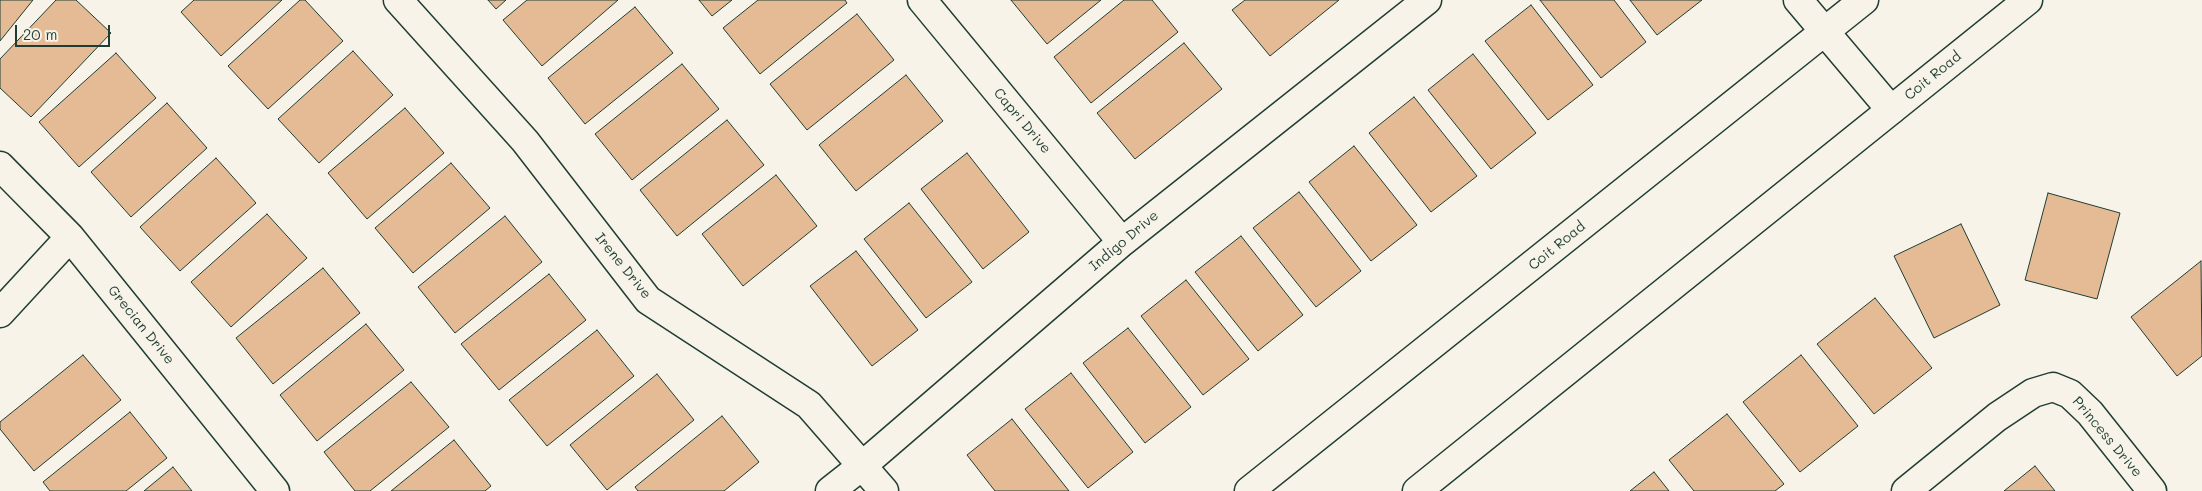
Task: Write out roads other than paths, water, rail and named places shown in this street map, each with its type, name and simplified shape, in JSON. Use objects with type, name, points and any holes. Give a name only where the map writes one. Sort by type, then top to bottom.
[{"type":"street","name":"Irene Drive","points":[[398,0],[525,141],[648,300],[809,405],[884,491]]},
{"type":"street","name":"Capri Drive","points":[[922,0],[1122,242]]},
{"type":"street","name":"Indigo Drive","points":[[830,491],[863,465],[1122,242],[1427,0]]},
{"type":"street","points":[[1798,0],[1890,110]]},
{"type":"street","name":"Coit Road","points":[[1249,491],[1864,0]]},
{"type":"street","name":"Coit Road","points":[[1417,491],[2028,0]]},
{"type":"street","name":"Grecian Drive","points":[[0,166],[70,237],[275,491]]},
{"type":"street","points":[[0,313],[70,237]]},
{"type":"street","name":"Princess Drive","points":[[1906,491],[1997,417],[2033,393],[2046,388],[2059,388],[2070,394],[2090,413],[2152,491]]}]
